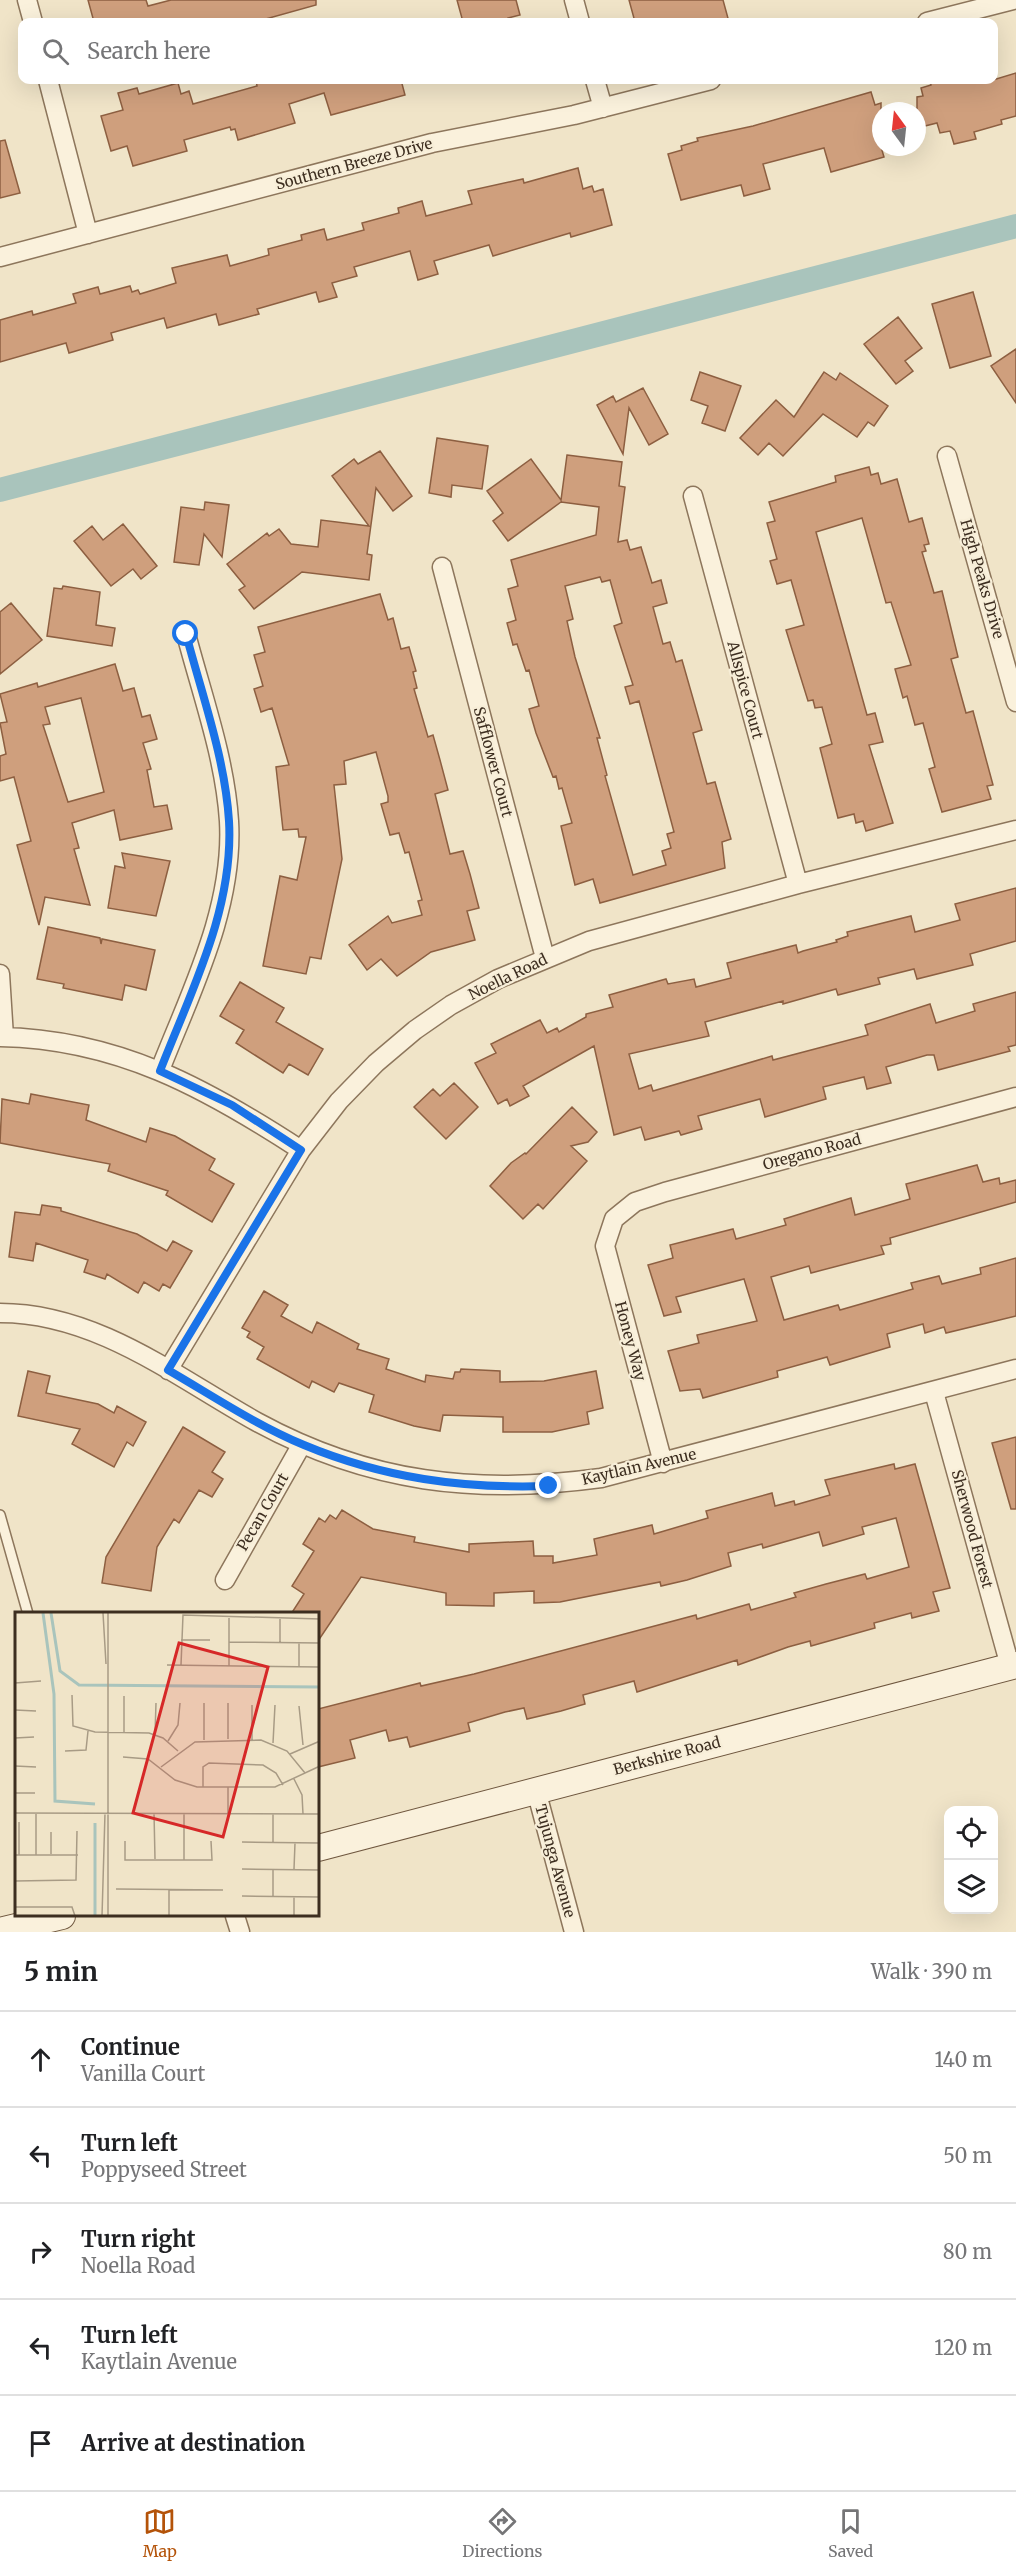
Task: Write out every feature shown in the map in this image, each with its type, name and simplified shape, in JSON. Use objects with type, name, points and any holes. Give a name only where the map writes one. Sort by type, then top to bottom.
[{"type":"street","points":[[27,0],[32,18]]},
{"type":"street","points":[[574,0],[579,18]]},
{"type":"street","points":[[943,18],[1013,0]]},
{"type":"street","points":[[49,84],[88,234]]},
{"type":"street","points":[[596,84],[603,108]]},
{"type":"street","name":"Southern Breeze Drive","points":[[0,257],[432,143],[603,108],[696,84]]},
{"type":"street","name":"High Peaks Drive","points":[[947,456],[1016,702]]},
{"type":"street","name":"Allspice Court","points":[[693,496],[798,884]]},
{"type":"street","name":"Safflower Court","points":[[442,567],[545,958]]},
{"type":"street","points":[[160,1071],[220,912],[227,870],[229,822],[224,780],[186,634]]},
{"type":"street","name":"Noella Road","points":[[168,1370],[301,1150],[339,1101],[376,1063],[415,1030],[498,979],[589,941],[798,884],[1016,831]]},
{"type":"street","points":[[0,974],[2,1037],[88,1049],[160,1071],[232,1105],[301,1150]]},
{"type":"street","name":"Oregano Road","points":[[614,1219],[635,1202],[665,1191],[1016,1097]]},
{"type":"street","name":"Honey Way","points":[[614,1219],[605,1246],[663,1463]]},
{"type":"street","name":"Kaytlain Avenue","points":[[0,1313],[45,1318],[81,1327],[116,1341],[258,1422],[302,1444],[348,1462],[398,1476],[442,1484],[496,1487],[549,1486],[601,1478],[1016,1370]]},
{"type":"street","name":"Sherwood Forest","points":[[934,1392],[1013,1665]]},
{"type":"street","name":"Pecan Court","points":[[225,1580],[302,1444]]},
{"type":"street","name":"Berkshire Road","points":[[320,1847],[1013,1665]]},
{"type":"street","name":"Tujunga Avenue","points":[[536,1790],[574,1932]]},
{"type":"street","points":[[0,1931],[58,1917]]},
{"type":"street","points":[[235,1917],[240,1932]]},
{"type":"lane","points":[[0,1515],[27,1612]]},
{"type":"building","points":[[88,0],[146,0],[148,6],[171,0],[316,0],[316,5],[269,18],[93,18]]},
{"type":"building","points":[[457,0],[516,0],[520,15],[508,18],[462,18]]},
{"type":"building","points":[[629,0],[723,0],[728,18],[634,18]]},
{"type":"building","points":[[1016,73],[1016,116],[1001,120],[1002,124],[974,132],[976,139],[954,144],[950,131],[940,133],[937,123],[926,126],[926,102],[917,102],[917,97],[923,96],[921,88],[931,84],[998,84],[998,78]]},
{"type":"building","points":[[178,84],[181,94],[189,91],[193,104],[257,86],[257,84],[402,84],[405,95],[331,115],[324,93],[289,104],[295,123],[238,140],[235,129],[231,130],[230,127],[184,140],[187,151],[133,166],[127,146],[111,151],[101,116],[123,110],[118,93],[137,88],[139,94]]},
{"type":"building","points":[[871,92],[874,102],[872,102],[872,156],[884,157],[831,172],[824,148],[763,164],[770,189],[744,196],[741,185],[681,200],[668,154],[682,150],[681,146],[698,141],[697,138],[753,126]]},
{"type":"building","points":[[5,140],[20,193],[0,198],[0,141]]},
{"type":"building","points":[[578,168],[583,189],[592,186],[594,192],[603,189],[612,225],[571,237],[570,233],[493,256],[489,245],[434,261],[438,274],[418,280],[410,251],[354,267],[357,276],[332,283],[337,297],[319,302],[316,292],[257,309],[259,314],[219,325],[216,314],[167,328],[164,318],[111,333],[113,340],[69,353],[66,343],[0,362],[0,320],[32,311],[33,315],[76,303],[73,294],[98,287],[100,294],[130,286],[132,292],[138,290],[140,294],[176,283],[172,268],[227,255],[230,266],[269,255],[268,249],[302,240],[301,235],[324,229],[327,240],[364,230],[362,223],[399,213],[398,208],[422,201],[426,216],[472,204],[468,191],[523,179],[524,183]]},
{"type":"building","points":[[973,292],[991,356],[950,368],[932,304]]},
{"type":"building","points":[[898,317],[922,348],[905,361],[913,371],[896,384],[864,344]]},
{"type":"building","points":[[1016,349],[1016,403],[991,366]]},
{"type":"building","points":[[700,372],[741,386],[725,431],[702,423],[708,406],[691,400]]},
{"type":"building","points":[[824,372],[836,380],[840,373],[888,406],[874,426],[868,422],[857,437],[823,414],[783,456],[769,443],[758,455],[740,438],[776,400],[794,417]]},
{"type":"building","points":[[643,388],[668,434],[649,445],[629,408],[623,454],[597,405],[613,396],[616,402]]},
{"type":"building","points":[[437,438],[488,446],[482,489],[452,485],[451,497],[429,493]]},
{"type":"building","points":[[380,451],[412,496],[393,511],[376,488],[367,554],[372,555],[369,580],[302,572],[254,609],[239,590],[245,586],[227,564],[267,533],[269,536],[279,529],[291,544],[318,547],[321,520],[369,526],[332,476],[354,459],[358,464]]},
{"type":"building","points":[[567,455],[622,462],[619,486],[625,487],[618,542],[627,540],[630,550],[641,547],[652,583],[661,580],[667,603],[653,607],[663,644],[670,642],[676,662],[682,660],[702,730],[693,733],[707,784],[715,782],[731,839],[722,842],[725,868],[600,903],[593,879],[575,885],[561,826],[572,823],[562,788],[559,789],[556,776],[553,777],[536,733],[529,709],[539,706],[529,670],[526,671],[517,644],[513,645],[507,623],[516,620],[508,589],[518,586],[511,560],[596,535],[599,507],[561,502],[508,541],[493,521],[503,513],[487,491],[531,459],[561,500]],"holes":[[[600,577],[602,582],[610,580],[622,623],[614,626],[633,685],[625,687],[630,704],[639,701],[674,832],[667,834],[671,848],[662,851],[666,865],[633,875],[605,776],[607,775],[597,738],[600,738],[575,657],[567,621],[573,619],[565,586]]]},
{"type":"building","points":[[869,467],[871,475],[878,473],[881,484],[897,479],[909,522],[922,518],[929,544],[924,545],[926,551],[922,552],[934,593],[942,591],[958,657],[951,659],[966,713],[973,711],[993,785],[987,786],[991,799],[942,812],[929,769],[935,767],[923,723],[915,725],[907,696],[903,698],[895,669],[911,665],[891,602],[886,603],[862,518],[816,532],[867,715],[875,713],[883,742],[869,745],[893,823],[866,831],[863,821],[856,823],[854,814],[838,818],[820,748],[832,744],[822,707],[815,708],[813,700],[808,701],[786,630],[804,625],[791,580],[777,584],[770,561],[777,559],[767,523],[775,521],[769,502],[836,482],[835,476]]},
{"type":"building","points":[[205,502],[229,505],[222,557],[204,534],[199,565],[174,562],[181,507],[204,510]]},
{"type":"building","points":[[123,524],[157,566],[141,579],[133,569],[111,586],[74,541],[92,526],[103,540]]},
{"type":"building","points":[[63,586],[100,592],[96,625],[115,628],[112,646],[47,636],[54,588],[62,589]]},
{"type":"building","points":[[380,594],[388,620],[393,618],[401,649],[409,647],[416,671],[413,672],[417,688],[414,689],[428,737],[433,735],[448,790],[435,794],[450,854],[463,851],[479,908],[467,911],[475,940],[431,952],[397,976],[381,959],[367,970],[349,945],[388,916],[392,923],[422,915],[418,901],[422,900],[409,852],[405,853],[399,833],[390,835],[381,804],[388,802],[388,796],[376,752],[344,761],[346,784],[334,785],[342,859],[321,959],[310,957],[306,974],[263,966],[280,876],[297,880],[306,837],[299,837],[298,829],[283,830],[276,767],[289,765],[272,708],[261,712],[254,689],[263,686],[254,655],[265,652],[258,627]]},
{"type":"building","points":[[11,603],[42,640],[0,674],[0,612]]},
{"type":"building","points":[[115,664],[123,691],[134,688],[142,717],[150,715],[157,739],[143,743],[151,769],[147,770],[154,807],[167,805],[172,829],[120,840],[114,810],[72,823],[79,848],[74,849],[90,905],[45,897],[39,925],[17,845],[31,841],[14,777],[0,781],[0,756],[6,754],[0,723],[7,722],[0,694],[37,683],[38,687]],"holes":[[[81,698],[104,792],[68,802],[43,725],[50,724],[45,707]]]},
{"type":"building","points":[[122,853],[170,861],[156,916],[108,908],[115,866],[125,868]]},
{"type":"building","points":[[1016,888],[1016,941],[970,954],[973,965],[917,979],[914,969],[878,978],[880,984],[838,995],[836,989],[783,1004],[783,1001],[705,1022],[709,1036],[629,1054],[639,1089],[651,1085],[653,1091],[772,1056],[773,1060],[868,1035],[865,1025],[930,1004],[936,1023],[975,1011],[973,1004],[1016,992],[1016,1045],[1008,1047],[1010,1051],[938,1070],[934,1055],[927,1055],[886,1067],[891,1083],[867,1089],[864,1077],[823,1087],[826,1099],[765,1117],[760,1099],[698,1116],[702,1129],[681,1135],[679,1131],[645,1140],[641,1127],[614,1135],[594,1046],[523,1086],[529,1096],[510,1106],[507,1099],[498,1104],[475,1063],[496,1053],[491,1044],[540,1020],[547,1033],[557,1028],[559,1032],[586,1017],[586,1014],[613,1007],[609,995],[666,979],[668,984],[694,979],[696,987],[731,978],[727,963],[796,945],[798,953],[837,942],[836,940],[848,936],[847,932],[911,916],[915,932],[960,920],[955,904]]},
{"type":"building","points":[[48,927],[100,938],[101,944],[102,939],[155,950],[146,990],[125,985],[122,1000],[63,988],[64,984],[37,979]]},
{"type":"building","points":[[240,982],[284,1008],[276,1022],[323,1049],[308,1075],[289,1064],[283,1073],[236,1043],[244,1030],[220,1016]]},
{"type":"building","points":[[454,1083],[478,1107],[446,1139],[414,1107],[433,1089],[440,1096]]},
{"type":"building","points":[[31,1094],[89,1105],[86,1120],[146,1142],[150,1128],[175,1136],[215,1159],[209,1170],[234,1184],[212,1222],[166,1195],[168,1191],[108,1171],[110,1164],[0,1143],[2,1099],[29,1104]]},
{"type":"building","points":[[572,1107],[597,1132],[588,1142],[571,1146],[587,1161],[543,1209],[538,1204],[523,1219],[490,1186],[511,1163],[526,1154]]},
{"type":"building","points":[[977,1165],[983,1182],[999,1178],[1000,1184],[1016,1180],[1016,1202],[890,1238],[891,1244],[881,1246],[884,1254],[811,1273],[809,1266],[771,1277],[784,1320],[838,1305],[840,1310],[913,1289],[911,1283],[939,1276],[942,1284],[981,1274],[980,1268],[1016,1258],[1016,1316],[946,1333],[944,1327],[925,1333],[923,1324],[887,1334],[890,1347],[830,1365],[827,1357],[777,1371],[778,1377],[703,1398],[700,1389],[680,1391],[668,1351],[699,1343],[697,1335],[757,1321],[744,1279],[676,1297],[681,1312],[664,1316],[648,1265],[673,1258],[670,1245],[733,1229],[736,1239],[786,1225],[784,1219],[851,1198],[855,1215],[910,1199],[906,1184]]},
{"type":"building","points":[[42,1205],[61,1208],[61,1211],[137,1234],[167,1251],[173,1241],[192,1251],[170,1288],[163,1284],[159,1291],[144,1282],[138,1293],[107,1274],[105,1279],[84,1272],[88,1260],[36,1243],[33,1261],[9,1257],[15,1212],[40,1215]]},
{"type":"building","points":[[264,1291],[288,1305],[281,1316],[312,1333],[317,1322],[359,1344],[357,1349],[389,1359],[386,1369],[425,1382],[426,1375],[453,1379],[455,1372],[460,1372],[461,1369],[500,1371],[500,1382],[544,1381],[596,1371],[603,1408],[587,1412],[589,1424],[552,1432],[503,1432],[503,1417],[443,1415],[440,1431],[414,1426],[369,1412],[374,1395],[339,1383],[334,1392],[312,1381],[309,1388],[257,1359],[264,1347],[247,1337],[250,1332],[242,1328]]},
{"type":"building","points":[[28,1371],[50,1376],[46,1393],[98,1404],[114,1413],[117,1406],[146,1422],[133,1446],[127,1442],[114,1467],[72,1444],[80,1429],[18,1416]]},
{"type":"building","points":[[183,1427],[225,1452],[212,1472],[223,1479],[212,1497],[199,1490],[179,1523],[174,1519],[157,1547],[151,1591],[102,1583],[106,1557]]},
{"type":"building","points":[[1016,1437],[1016,1509],[1011,1509],[992,1443]]},
{"type":"building","points":[[894,1464],[895,1469],[915,1464],[950,1588],[933,1592],[939,1611],[912,1618],[911,1613],[874,1623],[875,1628],[811,1646],[810,1641],[738,1665],[737,1660],[637,1692],[634,1681],[583,1695],[585,1704],[527,1719],[524,1708],[505,1712],[468,1723],[470,1731],[410,1747],[407,1737],[389,1741],[386,1730],[350,1740],[355,1758],[320,1767],[320,1708],[420,1683],[421,1686],[474,1674],[696,1615],[697,1619],[749,1604],[751,1610],[796,1597],[794,1593],[826,1584],[865,1574],[867,1579],[909,1567],[896,1518],[862,1527],[864,1534],[823,1546],[819,1532],[763,1548],[762,1544],[728,1553],[731,1566],[687,1580],[661,1586],[660,1582],[560,1602],[534,1603],[534,1591],[494,1593],[494,1606],[446,1605],[446,1593],[361,1577],[320,1638],[320,1612],[292,1612],[304,1594],[292,1586],[314,1551],[303,1544],[319,1518],[325,1522],[330,1515],[336,1519],[342,1510],[373,1529],[415,1537],[414,1542],[469,1552],[469,1544],[533,1541],[534,1556],[553,1556],[553,1563],[597,1555],[594,1539],[652,1525],[654,1534],[708,1518],[706,1511],[772,1493],[775,1506],[794,1501],[795,1505],[830,1495],[825,1480]]},
{"type":"waterway","points":[[0,490],[1016,226]]},
{"type":"route","points":[[186,634],[224,780],[229,822],[227,870],[220,912],[160,1071],[232,1105],[301,1150],[168,1370],[258,1422],[302,1444],[348,1462],[398,1476],[442,1484],[496,1487],[549,1486]]}]
